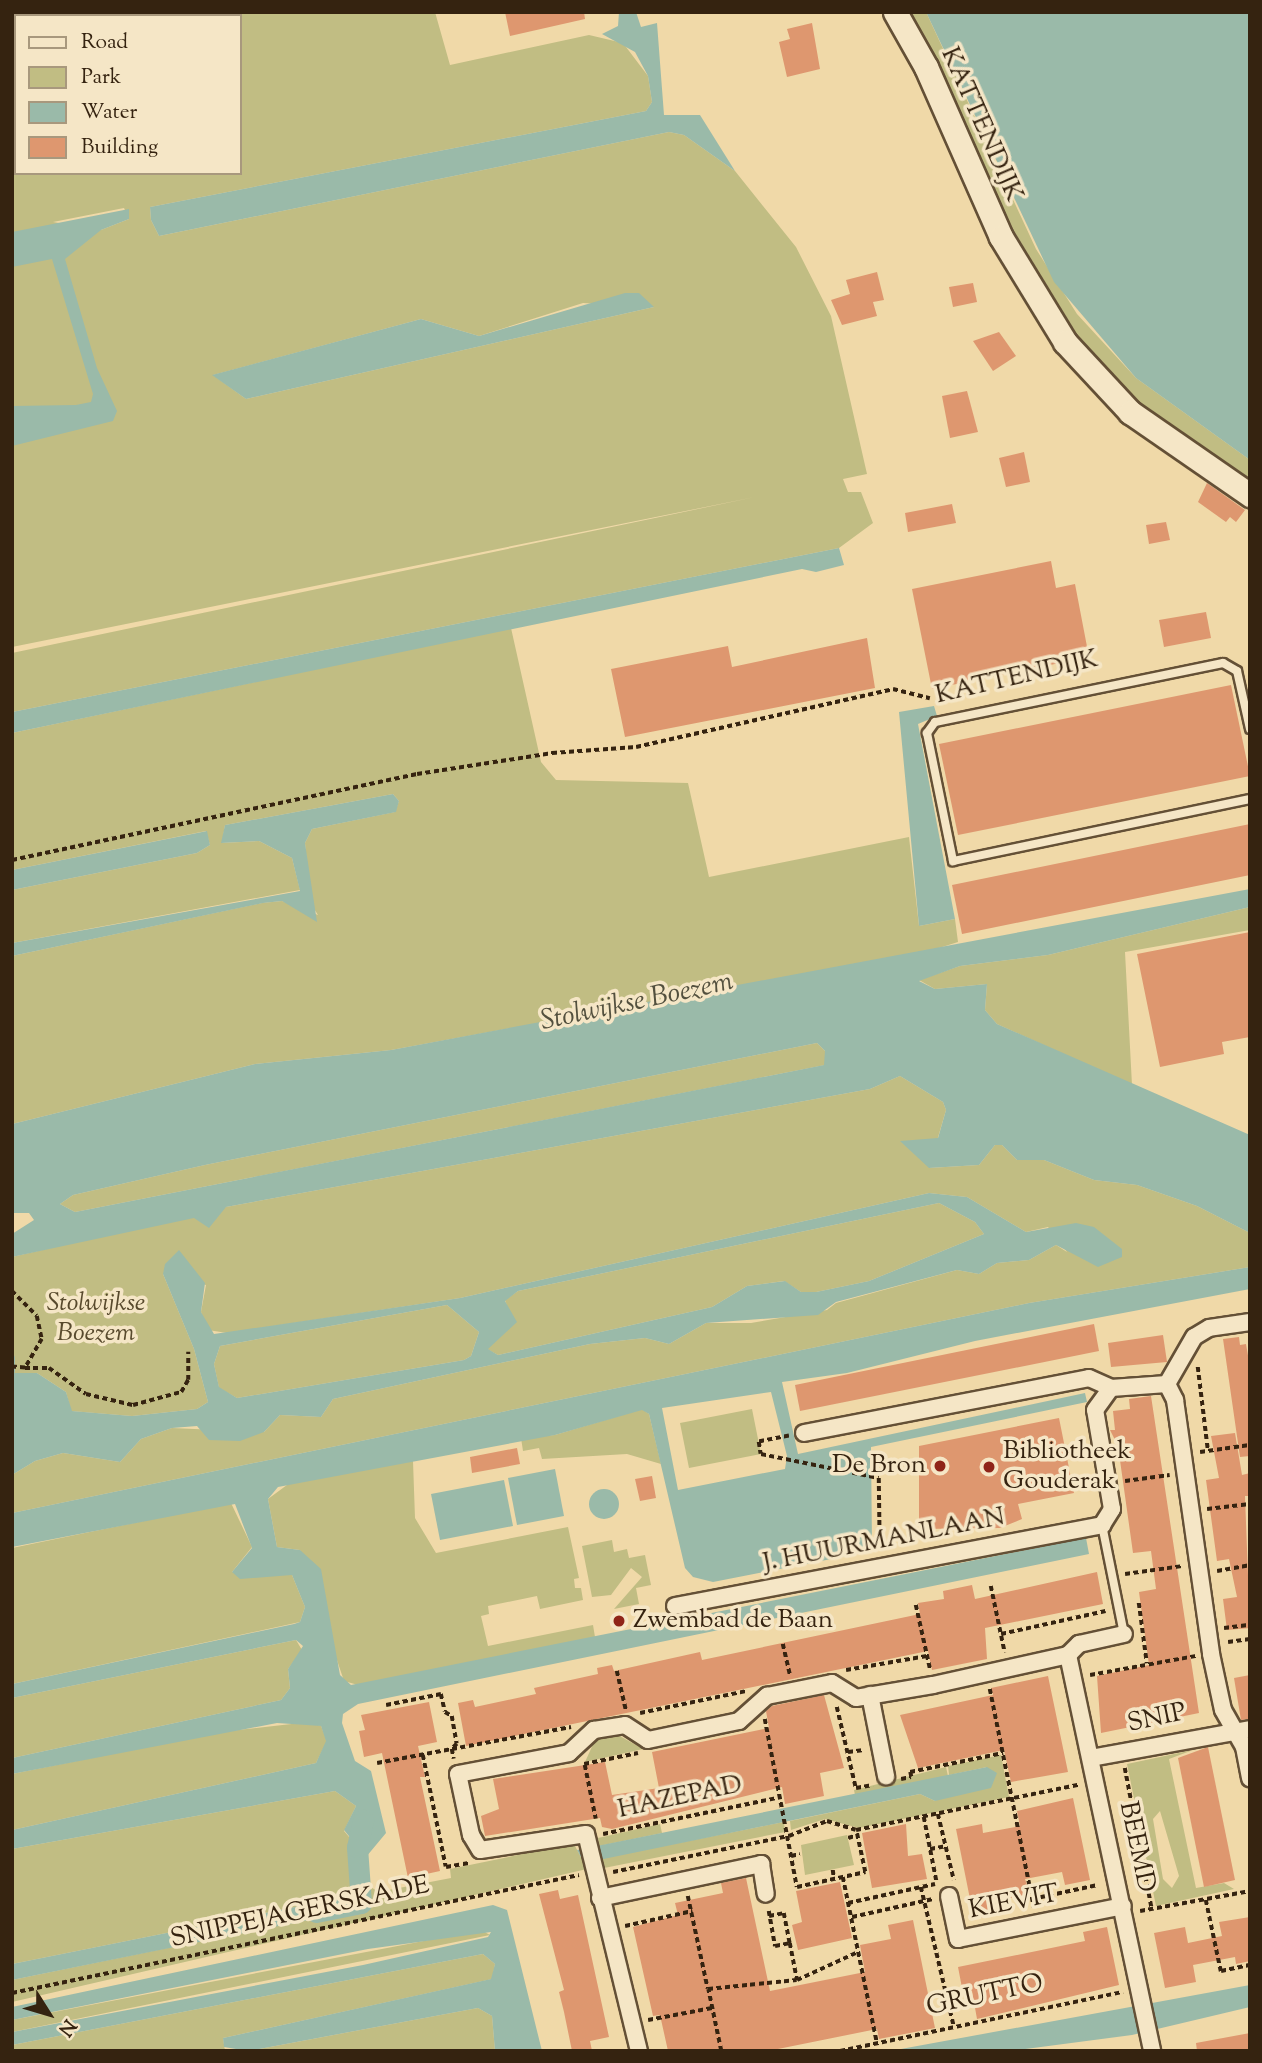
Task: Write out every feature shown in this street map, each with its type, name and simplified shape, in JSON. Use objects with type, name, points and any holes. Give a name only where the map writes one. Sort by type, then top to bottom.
[{"type":"street","name":"KATTENDIJK","points":[[895,12],[926,67],[1001,237],[1065,342],[1130,412],[1250,495]]},
{"type":"street","points":[[1167,1384],[1194,1337],[1209,1328],[1250,1322]]},
{"type":"street","points":[[804,1433],[1089,1378],[1111,1388],[1167,1384]]},
{"type":"street","points":[[1167,1384],[1175,1400],[1182,1473],[1209,1643],[1232,1729],[1244,1747],[1250,1778]]},
{"type":"street","points":[[1102,1525],[1112,1509],[1094,1410],[1111,1388]]},
{"type":"street","name":"J. HUURMANLAAN","points":[[675,1606],[1102,1525]]},
{"type":"street","points":[[639,2051],[600,1898],[594,1837],[586,1834],[480,1850],[471,1835],[458,1774],[569,1753],[585,1735],[625,1725],[653,1739],[739,1721],[760,1700],[793,1691],[832,1683],[856,1698],[933,1685],[1068,1655],[1079,1644],[1124,1634]]},
{"type":"street","name":"BEEMD","points":[[1068,1655],[1151,2044]]},
{"type":"street","points":[[870,1695],[886,1776]]},
{"type":"street","name":"SNIP","points":[[1091,1758],[1232,1729],[1250,1728]]},
{"type":"street","points":[[600,1898],[761,1864],[766,1894]]},
{"type":"street","name":"KIEVIT","points":[[949,1896],[958,1940],[1124,1910]]},
{"type":"lane","name":"KATTENDIJK","points":[[1250,729],[1237,671],[1223,663],[934,722],[927,733],[953,861],[1250,799]]},
{"type":"lane","points":[[1102,1525],[1124,1634]]},
{"type":"path","points":[[12,860],[417,774],[552,753],[636,747],[893,689],[930,698]]},
{"type":"path","points":[[12,1291],[37,1316],[42,1339],[39,1351],[25,1368]]},
{"type":"path","points":[[1194,1337],[1208,1450]]},
{"type":"path","points":[[15,1366],[49,1368],[86,1394],[133,1405],[181,1392],[188,1380],[188,1352]]},
{"type":"path","points":[[804,1433],[759,1442],[761,1454],[879,1478],[880,1566]]},
{"type":"path","points":[[1180,1455],[1250,1445]]},
{"type":"path","points":[[1107,1485],[1182,1473]]},
{"type":"path","points":[[1188,1512],[1250,1504]]},
{"type":"path","points":[[1111,1576],[1250,1566]]},
{"type":"path","points":[[991,1586],[1008,1669]]},
{"type":"path","points":[[916,1605],[933,1685]]},
{"type":"path","points":[[1001,1633],[1119,1609]]},
{"type":"path","points":[[1209,1643],[1250,1625]]},
{"type":"path","points":[[1074,1678],[1209,1643],[1250,1639]]},
{"type":"path","points":[[783,1644],[793,1691]]},
{"type":"path","points":[[832,1683],[831,1673],[927,1656]]},
{"type":"path","points":[[617,1671],[627,1716]]},
{"type":"path","points":[[987,1673],[1037,1924]]},
{"type":"path","points":[[386,1705],[441,1694],[445,1712],[452,1716],[457,1744],[452,1749]]},
{"type":"path","points":[[377,1763],[583,1724],[585,1735]]},
{"type":"path","points":[[584,1764],[653,1750],[653,1739]]},
{"type":"path","points":[[452,1749],[458,1774]]},
{"type":"path","points":[[1122,1751],[1153,1910]]},
{"type":"path","points":[[569,1753],[584,1764],[594,1837]]},
{"type":"path","points":[[423,1755],[446,1867],[470,1863],[480,1850]]},
{"type":"path","points":[[848,1838],[857,1833],[924,1817],[1097,1781]]},
{"type":"path","name":"HAZEPAD","points":[[594,1837],[782,1797]]},
{"type":"path","points":[[783,1807],[797,1887],[866,1872],[857,1833]]},
{"type":"path","name":"KIEVIT","points":[[848,1903],[937,1884],[949,1896],[954,1880],[938,1814]]},
{"type":"path","points":[[924,1817],[937,1884]]},
{"type":"path","name":"SNIPPEJAGERSKADE","points":[[12,1993],[789,1836],[827,1822],[857,1833]]},
{"type":"path","points":[[930,1849],[947,1846]]},
{"type":"path","points":[[790,1856],[800,1854]]},
{"type":"path","points":[[833,1870],[834,1878]]},
{"type":"path","points":[[843,1877],[877,2043]]},
{"type":"path","points":[[685,1880],[721,2051]]},
{"type":"path","points":[[1032,1899],[1117,1881]]},
{"type":"path","points":[[921,1887],[954,2027]]},
{"type":"path","points":[[1124,1910],[1153,1910],[1250,1891]]},
{"type":"path","points":[[766,1894],[775,1946],[790,1943]]},
{"type":"path","points":[[851,1917],[949,1896]]},
{"type":"path","points":[[1206,1899],[1221,1971],[1250,1965]]},
{"type":"path","points":[[608,1930],[692,1912]]},
{"type":"path","points":[[769,1916],[784,1913],[797,1980]]},
{"type":"path","points":[[708,1989],[797,1980],[858,1952]]},
{"type":"path","name":"GRUTTO","points":[[840,2051],[954,2027],[1141,1994]]},
{"type":"path","points":[[632,2024],[712,2008]]},
{"type":"green space","points":[[12,12],[435,12],[450,65],[589,35],[623,43],[648,76],[652,102],[646,111],[150,207],[151,220],[159,236],[669,132],[684,135],[735,171],[796,247],[831,316],[867,474],[843,479],[848,492],[861,492],[873,523],[839,548],[12,712],[12,653],[755,497],[12,647]],"holes":[[[124,208],[129,219],[101,230],[53,222]],[[583,303],[654,307],[246,399],[213,375],[421,319],[479,336]]]},
{"type":"green space","points":[[905,12],[926,12],[1036,249],[1077,314],[1136,378],[1250,460],[1250,484],[1154,418],[1064,324],[1021,256]]},
{"type":"green space","points":[[511,628],[541,762],[556,780],[688,783],[709,877],[909,837],[919,926],[955,919],[958,942],[923,953],[391,1050],[255,1064],[12,1124],[12,956],[262,903],[282,901],[318,915],[311,904],[305,843],[312,829],[395,812],[399,801],[393,794],[225,825],[222,843],[259,841],[292,858],[300,890],[12,943],[12,890],[197,853],[210,845],[206,831],[12,870],[12,733]]},
{"type":"green space","points":[[1250,907],[1250,930],[1125,952],[1132,1085],[997,1024],[985,1010],[987,984],[935,989],[919,980],[960,966],[1048,955]]},
{"type":"green space","points":[[817,1043],[825,1051],[825,1065],[75,1212],[60,1204],[73,1195],[205,1165]]},
{"type":"green space","name":"Stolwijkse Boezem","points":[[900,1076],[943,1102],[946,1110],[929,1168],[979,1165],[995,1145],[1002,1145],[1017,1160],[1044,1160],[1094,1180],[1137,1185],[1197,1206],[1250,1233],[1250,1267],[1029,1303],[12,1513],[12,1475],[35,1461],[63,1453],[120,1462],[141,1439],[172,1428],[264,1432],[280,1415],[321,1417],[333,1399],[590,1344],[645,1338],[669,1344],[706,1323],[751,1323],[827,1310],[836,1303],[957,1270],[979,1274],[997,1263],[1029,1260],[1056,1245],[1067,1252],[1048,1227],[1026,1232],[967,1197],[929,1193],[460,1298],[227,1333],[208,1330],[201,1312],[206,1285],[163,1274],[194,1349],[208,1402],[197,1409],[132,1416],[71,1411],[66,1392],[37,1373],[12,1373],[12,1257],[226,1207],[870,1089]]},
{"type":"green space","points":[[939,1203],[975,1222],[984,1234],[869,1281],[816,1292],[801,1292],[784,1281],[747,1286],[712,1307],[498,1355],[487,1349],[508,1309],[505,1300],[518,1291]]},
{"type":"green space","points":[[447,1305],[479,1332],[471,1356],[464,1360],[237,1398],[219,1388],[214,1364],[220,1346]]},
{"type":"green space","points":[[642,1409],[649,1414],[661,1464],[627,1454],[542,1459],[539,1448],[523,1451],[521,1438],[555,1435]]},
{"type":"green space","points":[[752,1409],[761,1454],[689,1468],[680,1423]]},
{"type":"green space","points":[[413,1461],[415,1518],[436,1553],[568,1527],[579,1578],[574,1579],[575,1588],[581,1588],[583,1600],[540,1609],[537,1596],[488,1606],[489,1614],[481,1616],[488,1646],[593,1625],[595,1637],[358,1685],[344,1681],[300,1550],[277,1547],[268,1499],[291,1482]]},
{"type":"green space","points":[[231,1503],[252,1547],[232,1572],[292,1575],[305,1607],[300,1622],[12,1684],[12,1548]]},
{"type":"green space","points":[[612,1540],[614,1552],[627,1549],[629,1558],[645,1555],[651,1585],[636,1588],[639,1604],[614,1609],[642,1577],[631,1568],[611,1595],[592,1597],[582,1546]]},
{"type":"green space","points":[[296,1640],[302,1650],[288,1669],[290,1688],[281,1700],[12,1758],[12,1698]]},
{"type":"green space","points":[[309,1722],[321,1726],[327,1741],[316,1763],[12,1830],[12,1774],[220,1732]]},
{"type":"green space","points":[[618,1735],[643,1749],[585,1762],[595,1740]]},
{"type":"green space","points":[[1193,1750],[1169,1759],[1196,1888],[1224,1883],[1234,1889],[1156,1906],[1127,1764]],"holes":[[[1160,1811],[1179,1876],[1172,1888],[1163,1879],[1153,1819]]]},
{"type":"green space","points":[[1001,1755],[1009,1797],[859,1828],[825,1819],[791,1830],[790,1821],[920,1794],[935,1801],[987,1767],[949,1775],[948,1766]]},
{"type":"green space","points":[[946,1767],[948,1776],[855,1795],[854,1790]]},
{"type":"green space","points":[[335,1791],[356,1806],[344,1831],[366,1857],[371,1887],[378,1892],[451,1878],[450,1869],[567,1845],[575,1846],[587,1869],[12,2002],[12,1980],[343,1912],[340,1898],[12,1964],[12,1849]]},
{"type":"green space","points":[[784,1822],[785,1832],[604,1868],[602,1858]]},
{"type":"green space","points":[[660,1824],[662,1833],[599,1846],[598,1838]]},
{"type":"green space","points":[[847,1835],[854,1865],[805,1875],[801,1845]]},
{"type":"green space","points":[[481,1930],[490,1935],[12,2032],[12,2020]]},
{"type":"green space","points":[[483,1954],[495,1964],[492,1979],[223,2038],[225,2051],[12,2051],[12,2045]]},
{"type":"green space","points":[[478,2008],[492,2016],[495,2051],[248,2051]]},
{"type":"water","points":[[619,12],[636,12],[641,27],[657,23],[664,115],[700,115],[735,171],[684,135],[669,132],[159,236],[151,220],[150,207],[646,111],[652,102],[648,76],[635,52],[602,34],[618,26]]},
{"type":"water","points":[[926,12],[1250,12],[1250,460],[1136,378],[1054,282]]},
{"type":"water","points":[[129,209],[129,219],[101,230],[65,259],[97,368],[117,411],[113,421],[12,446],[12,406],[76,405],[91,402],[93,394],[52,259],[12,267],[12,232]]},
{"type":"water","points":[[625,293],[639,293],[654,307],[246,399],[212,375],[421,319],[479,336]]},
{"type":"water","points":[[839,548],[844,565],[816,572],[802,569],[12,733],[12,712]]},
{"type":"water","points":[[934,706],[937,716],[918,724],[955,919],[919,926],[899,712]]},
{"type":"water","points":[[393,794],[399,801],[396,812],[312,829],[305,843],[317,922],[282,901],[263,903],[12,956],[12,943],[300,891],[292,858],[259,841],[221,843],[225,825]]},
{"type":"water","points":[[207,831],[210,845],[197,853],[12,890],[12,870]]},
{"type":"water","points":[[1250,889],[1250,907],[1048,955],[960,966],[919,981],[935,989],[987,984],[985,1010],[997,1024],[1250,1135],[1250,1233],[1197,1206],[1137,1185],[1094,1180],[1044,1160],[1017,1160],[1002,1145],[995,1145],[979,1165],[929,1168],[900,1141],[938,1138],[946,1110],[943,1102],[900,1076],[870,1089],[226,1207],[209,1228],[194,1218],[12,1257],[12,1234],[34,1220],[29,1213],[12,1213],[12,1124],[255,1064],[391,1050]],"holes":[[[817,1043],[825,1051],[824,1065],[75,1212],[60,1204],[73,1195],[205,1165]]]},
{"type":"water","points":[[929,1193],[967,1197],[1026,1232],[1076,1223],[1094,1227],[1122,1249],[1122,1257],[1098,1267],[1056,1245],[1029,1260],[997,1263],[979,1274],[957,1270],[836,1302],[818,1315],[706,1323],[669,1344],[645,1338],[590,1344],[333,1399],[321,1417],[280,1415],[264,1432],[240,1441],[209,1440],[197,1426],[172,1428],[141,1439],[120,1462],[63,1453],[35,1461],[12,1475],[12,1373],[37,1373],[66,1392],[72,1411],[132,1416],[197,1409],[208,1402],[194,1349],[163,1274],[165,1264],[179,1250],[205,1283],[201,1312],[214,1334],[460,1298]],"holes":[[[939,1203],[975,1222],[984,1234],[869,1281],[816,1292],[801,1292],[785,1281],[747,1286],[712,1307],[498,1355],[488,1349],[517,1322],[505,1301],[518,1291]],[[447,1305],[479,1332],[471,1356],[464,1360],[237,1398],[219,1387],[214,1364],[220,1346]]]},
{"type":"water","points":[[1250,1267],[1250,1289],[975,1341],[847,1373],[782,1382],[798,1454],[1085,1393],[1087,1402],[871,1447],[872,1546],[862,1553],[713,1582],[693,1577],[685,1568],[649,1414],[642,1410],[555,1435],[278,1487],[268,1499],[277,1547],[300,1550],[321,1569],[340,1675],[351,1685],[1086,1538],[1089,1554],[358,1704],[343,1714],[342,1723],[355,1761],[371,1771],[386,1833],[366,1857],[344,1830],[356,1806],[335,1791],[12,1849],[12,1830],[316,1763],[326,1741],[321,1726],[277,1723],[12,1774],[12,1758],[281,1700],[290,1688],[288,1669],[303,1646],[296,1640],[12,1698],[12,1684],[294,1624],[300,1622],[305,1607],[292,1575],[240,1579],[232,1572],[252,1548],[235,1504],[12,1547],[12,1513],[1029,1303]],"holes":[[[771,1392],[787,1456],[785,1469],[678,1490],[662,1408]]]},
{"type":"water","points":[[555,1469],[564,1516],[517,1525],[508,1478]]},
{"type":"water","points":[[504,1480],[513,1526],[440,1540],[431,1494]]},
{"type":"water","points":[[604,1489],[610,1490],[618,1498],[618,1510],[610,1518],[604,1519],[598,1518],[590,1510],[589,1504],[590,1498],[598,1490]]},
{"type":"water","points":[[987,1767],[997,1773],[991,1788],[935,1801],[920,1794],[584,1863],[577,1850]]},
{"type":"water","points":[[340,1898],[343,1913],[12,1980],[12,1964]]},
{"type":"water","points":[[493,1905],[507,1910],[542,2051],[495,2051],[492,2016],[478,2008],[248,2051],[224,2047],[223,2038],[491,1979],[495,1964],[483,1954],[12,2045],[12,2032],[363,1965],[488,1937],[491,1932],[368,1949],[12,2020],[12,2007]]},
{"type":"water","points":[[1250,1985],[1250,2007],[1132,2035],[1010,2051],[890,2051]]},
{"type":"building","points":[[505,12],[584,12],[585,19],[510,36]]},
{"type":"building","points":[[812,23],[820,69],[787,77],[779,42],[790,39],[787,29]]},
{"type":"building","points":[[877,272],[884,300],[873,302],[877,316],[842,325],[831,300],[850,294],[846,280]]},
{"type":"building","points":[[973,283],[977,302],[953,307],[949,287]]},
{"type":"building","points":[[999,332],[1016,356],[993,371],[973,341]]},
{"type":"building","points":[[967,391],[978,432],[950,438],[942,396]]},
{"type":"building","points":[[1024,452],[1030,482],[1006,487],[999,458]]},
{"type":"building","points":[[1207,483],[1245,510],[1236,522],[1230,517],[1226,522],[1198,502]]},
{"type":"building","points":[[952,504],[956,523],[908,532],[905,513]]},
{"type":"building","points":[[1166,522],[1170,540],[1149,544],[1146,525]]},
{"type":"building","points":[[1051,561],[1056,588],[1075,584],[1089,657],[932,689],[912,589]]},
{"type":"building","points":[[1206,612],[1211,638],[1164,647],[1159,620]]},
{"type":"building","points":[[867,638],[875,688],[625,737],[611,669],[728,646],[732,667]]},
{"type":"building","points":[[1231,685],[1250,776],[958,835],[939,744]]},
{"type":"building","points":[[1250,824],[1250,875],[962,934],[952,885]]},
{"type":"building","points":[[1250,932],[1250,1037],[1222,1042],[1224,1054],[1160,1067],[1137,954]]},
{"type":"building","points":[[1094,1324],[1099,1351],[800,1411],[795,1385]]},
{"type":"building","points":[[1163,1335],[1167,1362],[1111,1367],[1108,1343]]},
{"type":"building","points":[[1239,1337],[1240,1345],[1246,1344],[1250,1367],[1250,1456],[1240,1457],[1223,1339]]},
{"type":"building","points":[[1151,1396],[1199,1713],[1101,1733],[1097,1676],[1149,1665],[1139,1592],[1156,1589],[1151,1551],[1133,1553],[1118,1446],[1110,1430],[1115,1430],[1113,1411],[1130,1409],[1129,1399]]},
{"type":"building","points":[[1059,1418],[1074,1493],[1018,1504],[1022,1519],[1000,1528],[919,1529],[919,1446]]},
{"type":"building","points":[[1235,1433],[1242,1475],[1250,1473],[1250,1496],[1245,1496],[1250,1628],[1227,1630],[1223,1599],[1237,1597],[1229,1559],[1217,1561],[1206,1480],[1219,1478],[1211,1436]]},
{"type":"building","points":[[517,1448],[520,1464],[472,1473],[470,1457]]},
{"type":"building","points":[[652,1476],[656,1498],[640,1501],[635,1479]]},
{"type":"building","points":[[1097,1572],[1103,1604],[985,1628],[987,1659],[932,1670],[928,1651],[466,1746],[458,1703],[473,1700],[475,1707],[536,1694],[534,1688],[598,1674],[597,1668],[612,1665],[614,1671],[700,1652],[702,1660],[920,1614],[918,1603],[944,1599],[943,1591],[972,1585],[975,1599]]},
{"type":"building","points":[[1250,1675],[1250,1719],[1241,1720],[1234,1678]]},
{"type":"building","points":[[1048,1676],[1068,1772],[1011,1782],[1004,1750],[918,1768],[900,1715],[993,1695],[991,1688]]},
{"type":"building","points":[[824,1695],[844,1768],[820,1773],[824,1796],[785,1804],[782,1787],[612,1829],[602,1827],[600,1818],[485,1836],[481,1816],[499,1809],[493,1779],[605,1762],[612,1795],[659,1788],[652,1752],[769,1728],[766,1711],[772,1706]]},
{"type":"building","points":[[429,1702],[437,1742],[418,1746],[425,1777],[420,1777],[440,1871],[408,1878],[382,1753],[364,1757],[359,1731],[365,1730],[361,1715]]},
{"type":"building","points":[[1208,1747],[1235,1880],[1204,1887],[1178,1758]]},
{"type":"building","points":[[1073,1798],[1090,1880],[1065,1885],[1062,1872],[1025,1879],[1030,1894],[997,1901],[999,1914],[974,1919],[956,1829],[982,1824],[983,1833],[1020,1826],[1017,1811]]},
{"type":"building","points":[[906,1824],[908,1856],[922,1854],[927,1879],[872,1888],[862,1833]]},
{"type":"building","points":[[746,1878],[770,1991],[865,1972],[860,1945],[891,1939],[888,1925],[913,1920],[935,2028],[879,2039],[877,2029],[768,2051],[668,2051],[660,2015],[653,2016],[633,1927],[678,1915],[675,1903],[723,1893],[721,1883]]},
{"type":"building","points":[[840,1882],[852,1938],[798,1950],[792,1925],[802,1922],[796,1891]]},
{"type":"building","points":[[558,1890],[560,1899],[578,1895],[609,2037],[590,2041],[592,2051],[572,2051],[559,1992],[564,1990],[539,1894]]},
{"type":"building","points":[[1250,1917],[1250,1961],[1236,1964],[1235,1957],[1193,1965],[1196,1982],[1165,1988],[1154,1933],[1185,1927],[1188,1943],[1222,1936],[1219,1922]]},
{"type":"building","points":[[1107,1927],[1119,1985],[977,2019],[972,1991],[963,1993],[958,1967],[1085,1941],[1083,1932]]},
{"type":"building","points":[[1250,2033],[1250,2051],[1197,2051],[1196,2043]]},
{"type":"waterway","points":[[12,1358],[12,1371]]},
{"type":"waterway","points":[[316,1912],[361,1903],[357,1847],[363,1820]]},
{"type":"place","name":"De Bron","points":[[940,1466]]},
{"type":"place","name":"Bibliotheek Gouderak","points":[[989,1467]]},
{"type":"place","name":"Zwembad de Baan","points":[[619,1621]]}]
